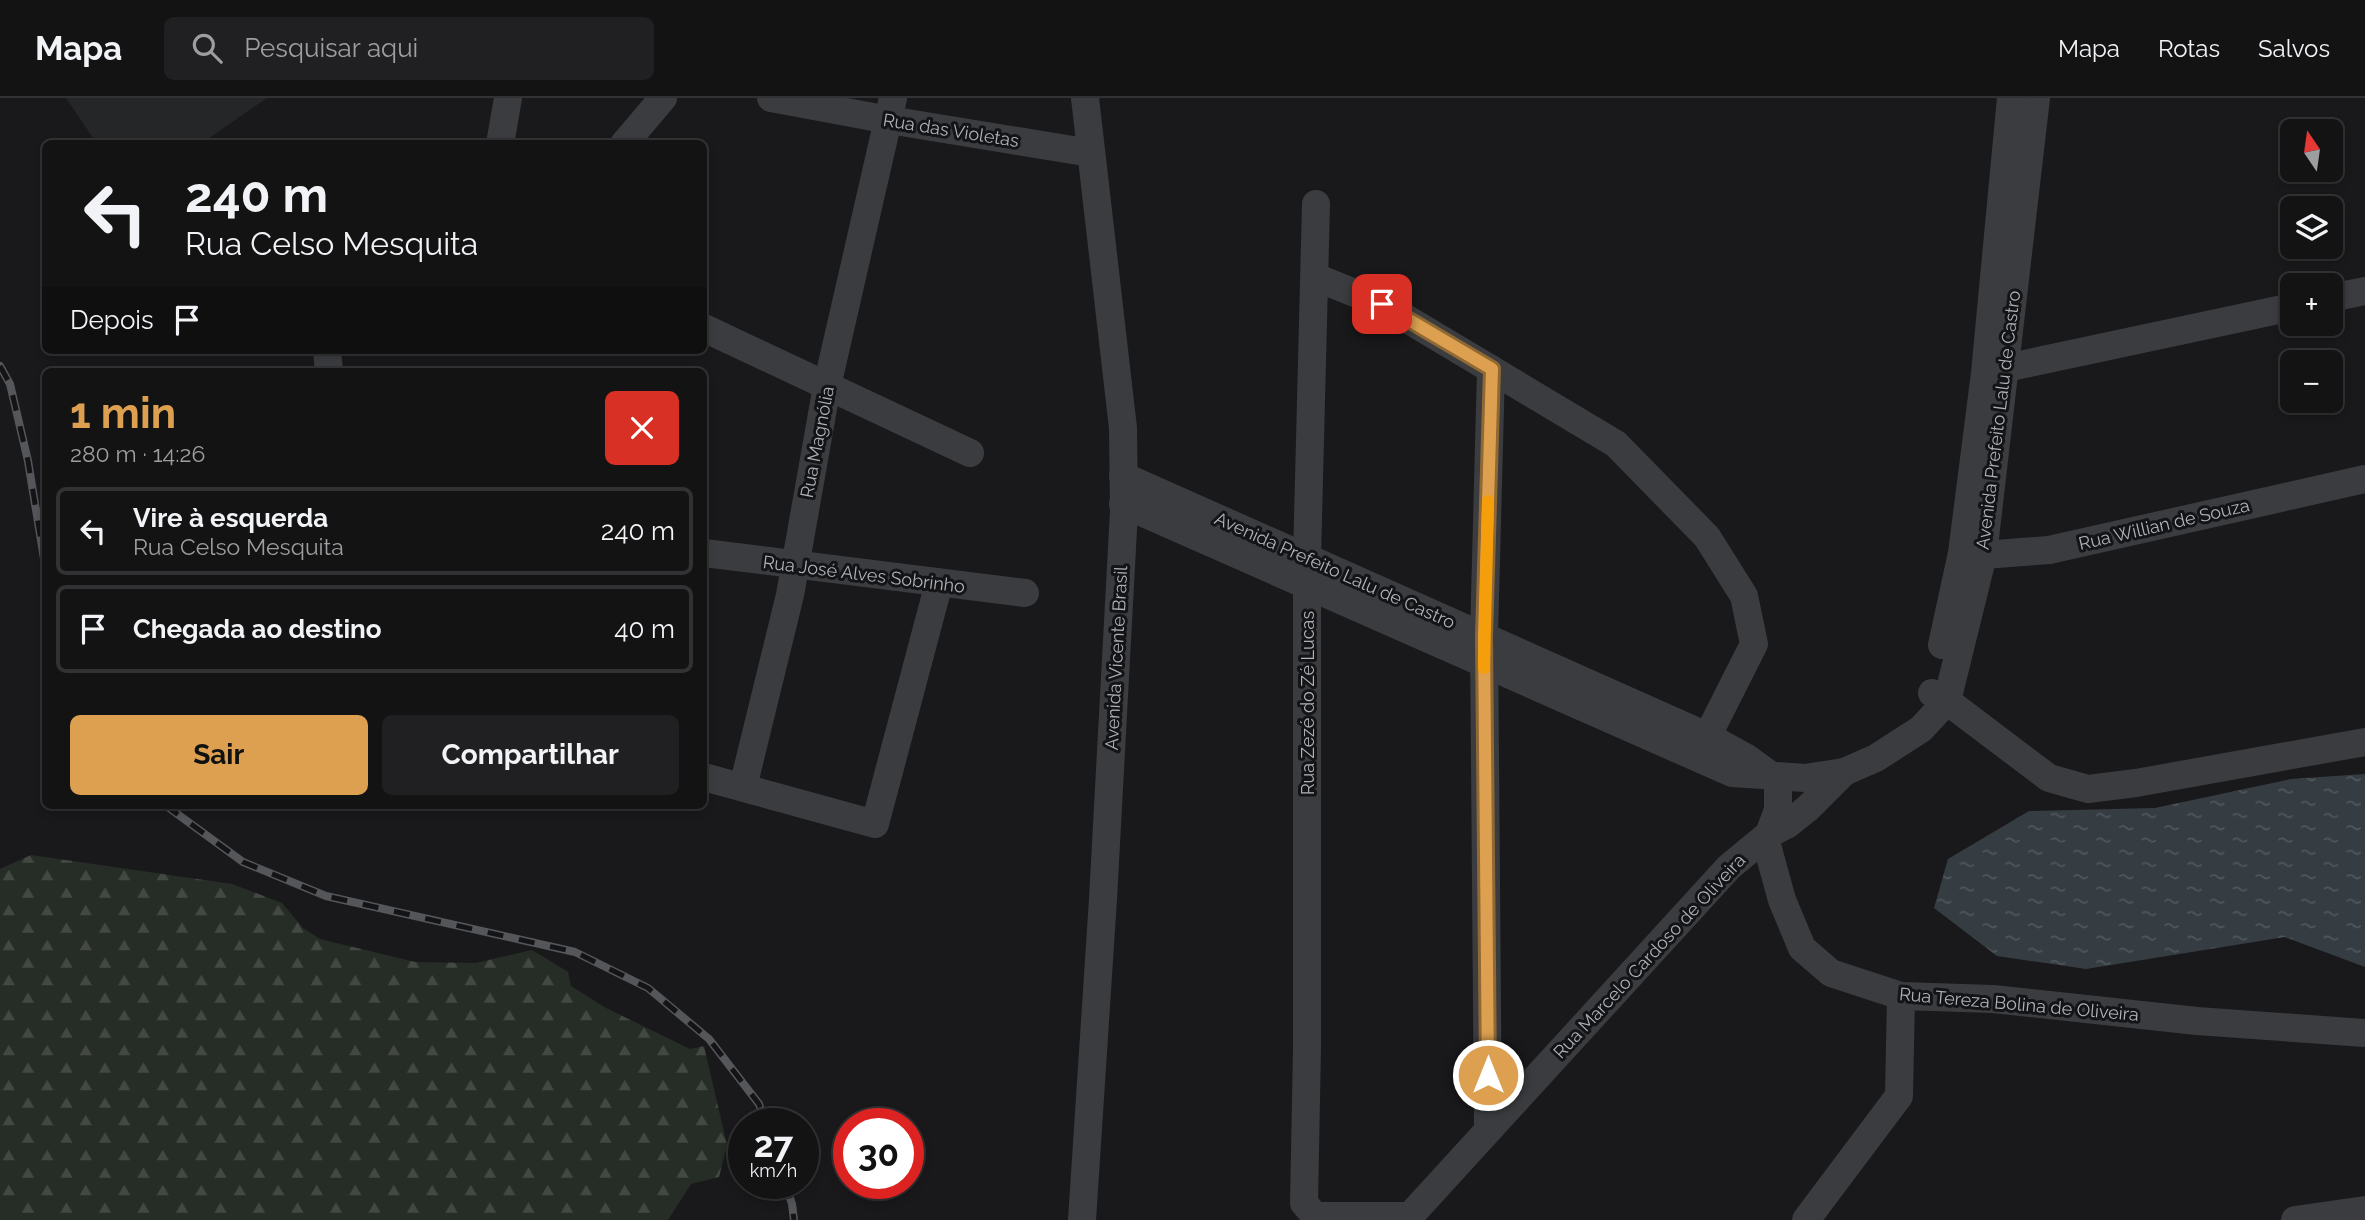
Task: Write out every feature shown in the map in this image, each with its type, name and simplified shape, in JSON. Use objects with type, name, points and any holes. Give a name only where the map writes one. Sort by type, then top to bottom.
[{"type":"street","points":[[501,140],[509,98]]},
{"type":"street","points":[[627,140],[663,98]]},
{"type":"street","name":"Rua das Violetas","points":[[771,98],[891,109],[1091,153]]},
{"type":"street","name":"Avenida Vicente Brasil","points":[[1082,1220],[1103,899],[1123,504],[1123,428],[1085,98]]},
{"type":"street","name":"Avenida Prefeito Lalu de Castro","points":[[1994,371],[2011,98]]},
{"type":"street","name":"Avenida Prefeito Lalu de Castro","points":[[1123,504],[1307,572],[1702,746],[1747,758],[1775,776],[1805,778],[1844,772],[1876,758],[1921,729],[1940,696],[1973,554],[1994,371],[2036,98]]},
{"type":"street","name":"Rua Magnólia","points":[[743,787],[790,595],[827,386],[891,109]]},
{"type":"street","name":"Rua Zezé do Zé Lucas","points":[[1304,1203],[1307,1034],[1307,572],[1316,204]]},
{"type":"street","points":[[1315,277],[1382,304],[1616,444],[1707,537],[1744,596],[1754,643],[1702,746]]},
{"type":"street","points":[[2343,296],[2365,291]]},
{"type":"street","points":[[1994,371],[2280,310]]},
{"type":"street","points":[[707,329],[970,453]]},
{"type":"street","points":[[1488,1130],[1484,650],[1492,369]]},
{"type":"street","name":"Avenida Prefeito Lalu de Castro","points":[[1123,477],[1307,572]]},
{"type":"street","name":"Rua Willian de Souza","points":[[1973,554],[2049,550],[2365,479]]},
{"type":"street","name":"Rua José Alves Sobrinho","points":[[707,553],[1025,593]]},
{"type":"street","points":[[707,779],[875,824],[939,583]]},
{"type":"street","points":[[1940,696],[2049,778],[2088,789],[2136,783],[2365,742]]},
{"type":"street","points":[[1767,836],[1808,808],[1844,772]]},
{"type":"street","points":[[1767,836],[1778,810],[1775,776]]},
{"type":"street","name":"Rua Marcelo Cardoso de Oliveira","points":[[1304,1203],[1315,1216],[1410,1216],[1688,910],[1729,867],[1767,836]]},
{"type":"street","name":"Rua Tereza Bolina de Oliveira","points":[[1767,836],[1782,900],[1802,948],[1831,973],[1901,996],[1993,999],[2197,1021],[2365,1033]]},
{"type":"street","points":[[1806,1220],[1899,1097],[1901,996]]},
{"type":"street","points":[[2295,1220],[2365,1210]]},
{"type":"shaded area","points":[[66,98],[267,98],[206,140],[94,140]]},
{"type":"green space","points":[[31,855],[232,884],[282,903],[303,928],[320,939],[415,962],[476,963],[532,950],[568,972],[571,986],[606,1008],[690,1049],[704,1046],[727,1145],[719,1177],[691,1184],[668,1220],[0,1220],[0,869]]},
{"type":"water","points":[[2365,774],[2365,967],[2285,937],[2086,969],[1997,956],[1934,908],[1948,859],[2029,811],[2155,808],[2291,779]]},
{"type":"railway","points":[[0,366],[10,384],[28,461],[42,547]]},
{"type":"railway","points":[[170,809],[243,862],[326,896],[575,952],[648,988],[709,1039],[760,1108]]},
{"type":"railway","points":[[790,1199],[794,1220]]},
{"type":"slow traffic","points":[[1484,668],[1488,501]]},
{"type":"route","points":[[1382,304],[1492,369],[1484,636],[1488,1075]]}]
